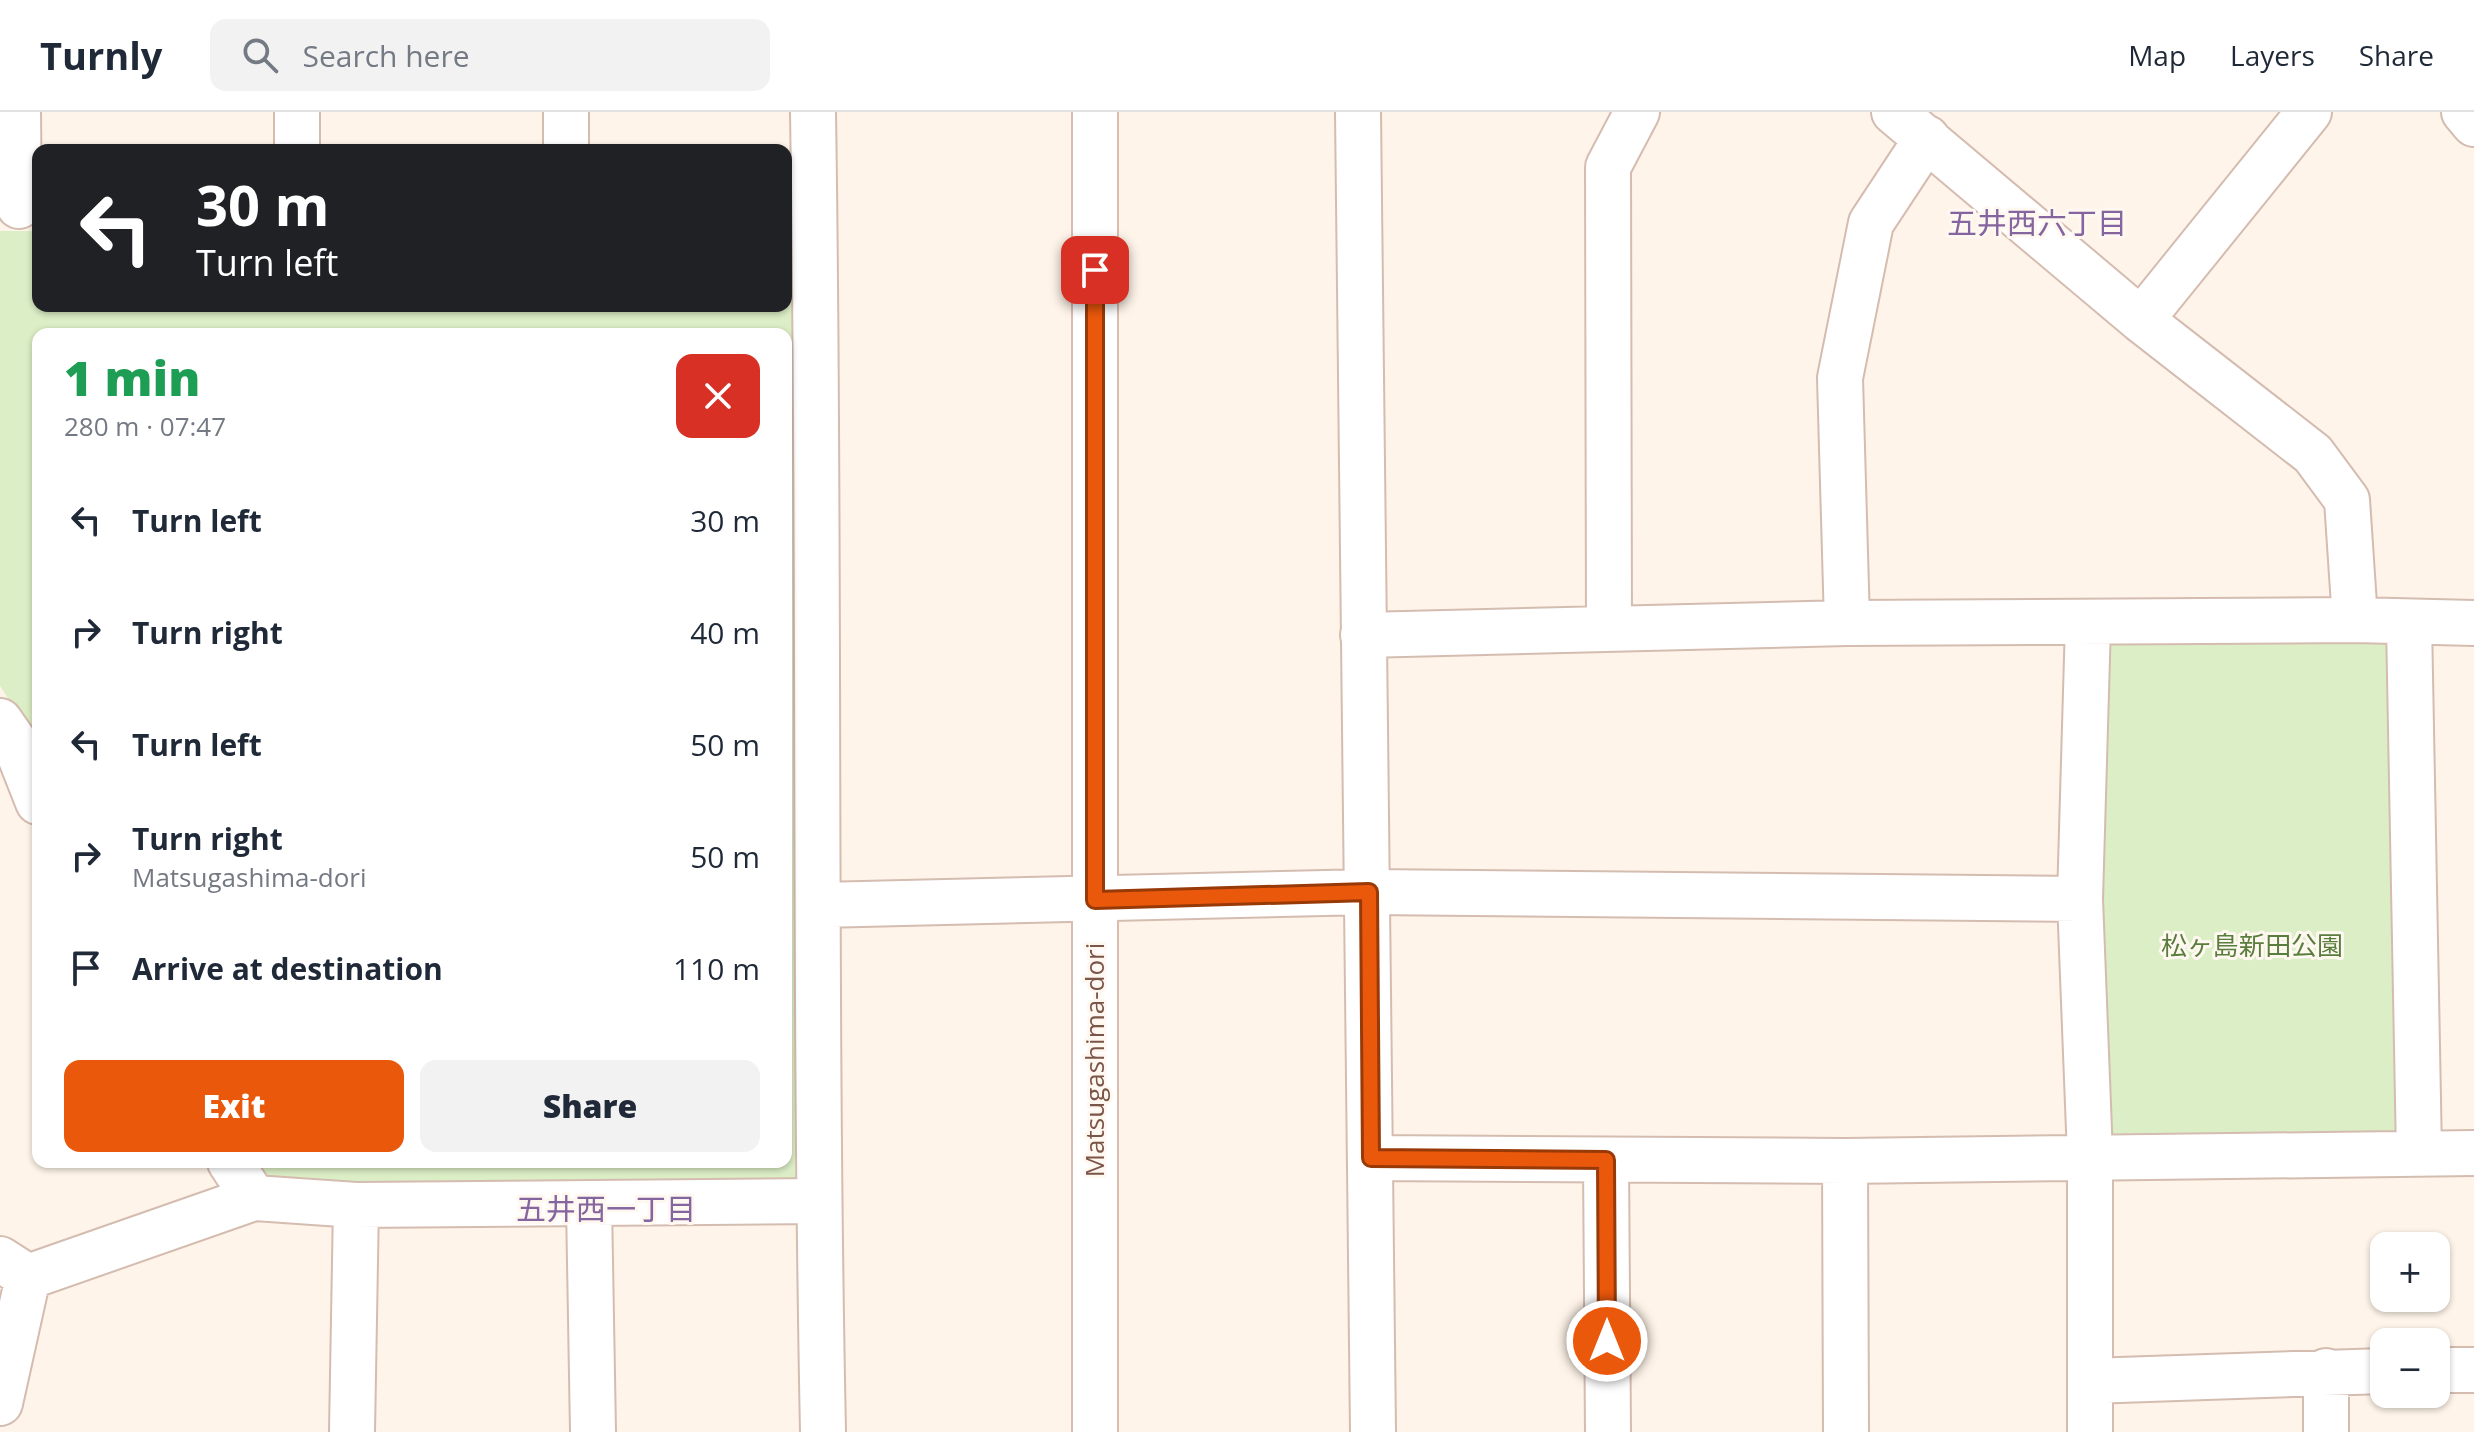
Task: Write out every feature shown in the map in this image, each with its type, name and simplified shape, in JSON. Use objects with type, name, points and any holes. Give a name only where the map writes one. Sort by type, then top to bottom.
[{"type":"street","points":[[18,112],[19,206]]},
{"type":"street","points":[[297,112],[297,144]]},
{"type":"street","points":[[566,112],[566,144]]},
{"type":"street","points":[[813,112],[800,211],[820,905],[818,1201],[823,1432]]},
{"type":"street","name":"Matsugashima-dori","points":[[1095,112],[1095,1432]]},
{"type":"street","points":[[1358,112],[1373,1432]]},
{"type":"street","points":[[1609,627],[1608,167],[1637,112]]},
{"type":"street","points":[[2141,320],[2309,112]]},
{"type":"street","points":[[2464,112],[2474,124]]},
{"type":"street","points":[[1847,623],[1840,378],[1871,223],[1910,125],[2141,320],[2313,454],[2347,500],[2355,620]]},
{"type":"street","points":[[1363,635],[1847,623],[2355,620],[2474,623]]},
{"type":"street","points":[[2409,622],[2419,1153]]},
{"type":"street","points":[[2088,623],[2080,899],[2090,1156],[2090,1432]]},
{"type":"street","points":[[0,721],[14,741],[32,787]]},
{"type":"street","points":[[820,905],[1369,892],[2080,899]]},
{"type":"street","points":[[1371,1158],[1845,1161],[2474,1153]]},
{"type":"street","points":[[1606,1160],[1608,1432]]},
{"type":"street","points":[[1845,1161],[1846,1432]]},
{"type":"street","points":[[234,1168],[254,1198]]},
{"type":"street","points":[[0,1403],[14,1268],[254,1198],[356,1205],[818,1201]]},
{"type":"street","points":[[352,1432],[356,1205]]},
{"type":"street","points":[[589,1205],[593,1432]]},
{"type":"street","points":[[2450,1370],[2474,1370]]},
{"type":"street","points":[[2326,1371],[2326,1432]]},
{"type":"street","points":[[2090,1381],[2370,1371]]},
{"type":"green space","points":[[0,231],[32,231],[32,312],[792,312],[794,232],[803,1169],[791,1189],[271,1183],[260,1168],[792,1168],[792,328],[32,328],[32,736],[0,686]]},
{"type":"green space","name":"松ヶ島新田公園","points":[[2409,622],[2419,1153],[2090,1156],[2088,623]]},
{"type":"district","name":"五井西六丁目","points":[[2037,224]]},
{"type":"district","name":"五井西一丁目","points":[[606,1210]]},
{"type":"route","points":[[1095,270],[1095,900],[1369,892],[1371,1158],[1606,1160],[1607,1341]]}]
